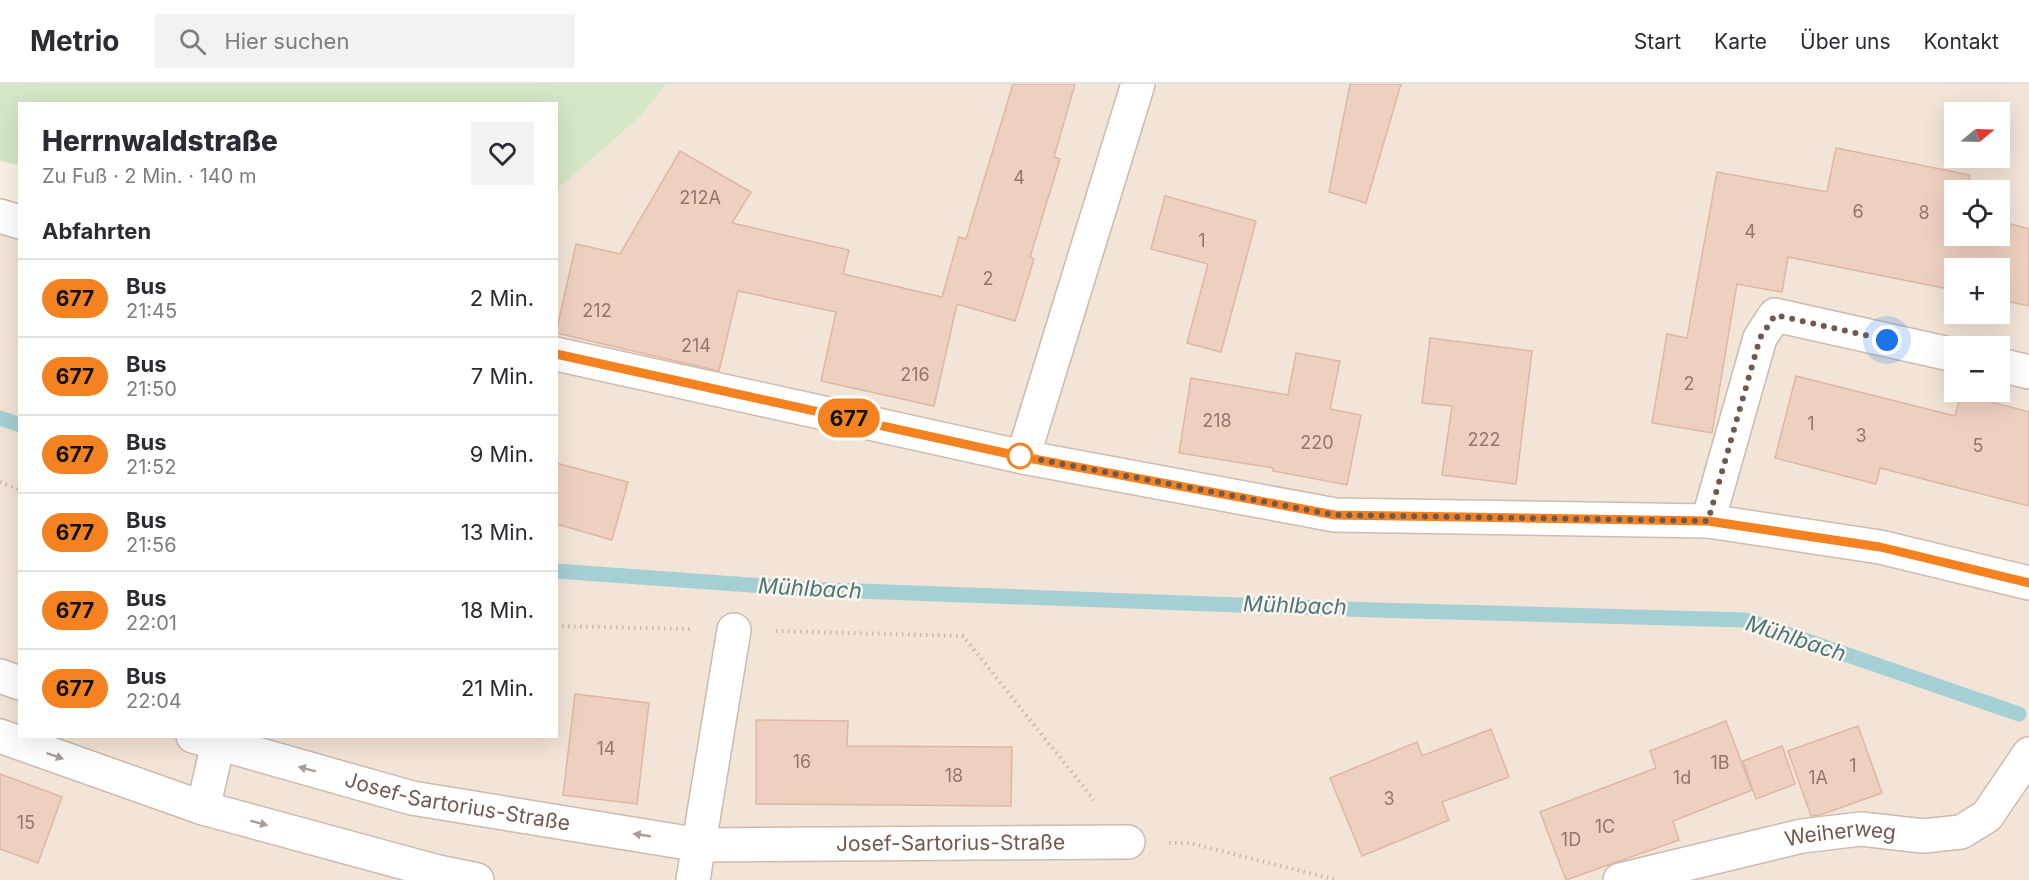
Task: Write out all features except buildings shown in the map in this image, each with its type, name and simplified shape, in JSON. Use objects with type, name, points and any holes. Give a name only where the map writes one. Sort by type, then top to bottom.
[{"type":"street","points":[[1023,457],[1138,84]]},
{"type":"street","points":[[0,216],[18,221]]},
{"type":"street","points":[[1708,521],[1760,338],[1775,315],[1944,353]]},
{"type":"street","points":[[558,354],[1023,457],[1335,515],[1708,521],[1880,547],[2029,583]]},
{"type":"street","points":[[2010,367],[2029,372]]},
{"type":"street","points":[[693,880],[734,630]]},
{"type":"street","points":[[0,676],[18,682]]},
{"type":"street","points":[[0,736],[203,808],[438,872],[477,880]]},
{"type":"street","name":"Josef-Sartorius-Straße","points":[[203,808],[205,740],[412,798],[700,845],[1128,842]]},
{"type":"street","name":"Weiherweg","points":[[1620,880],[1802,836],[1861,830],[1923,836],[1961,832],[1987,816],[2029,754]]},
{"type":"path","points":[[0,482],[18,489]]},
{"type":"path","points":[[558,626],[963,636],[1128,842],[1190,843],[1337,880]]},
{"type":"shaded area","points":[[666,84],[2029,84],[2029,880],[0,880],[0,201],[18,205],[18,738],[558,738],[558,188],[642,115]]},
{"type":"green space","points":[[0,84],[666,84],[642,115],[558,188],[558,102],[18,102],[18,165],[0,161]]},
{"type":"waterway","name":"Mühlbach","points":[[0,418],[18,424]]},
{"type":"waterway","name":"Mühlbach","points":[[558,571],[804,589],[1375,610],[1746,620],[2019,714]]},
{"type":"bus line","name":"677","points":[[558,354],[1023,457],[1335,515],[1708,521],[1880,547],[2029,583]]},
{"type":"route","points":[[1020,456],[1335,515],[1708,521],[1760,338],[1775,315],[1887,340]]}]
